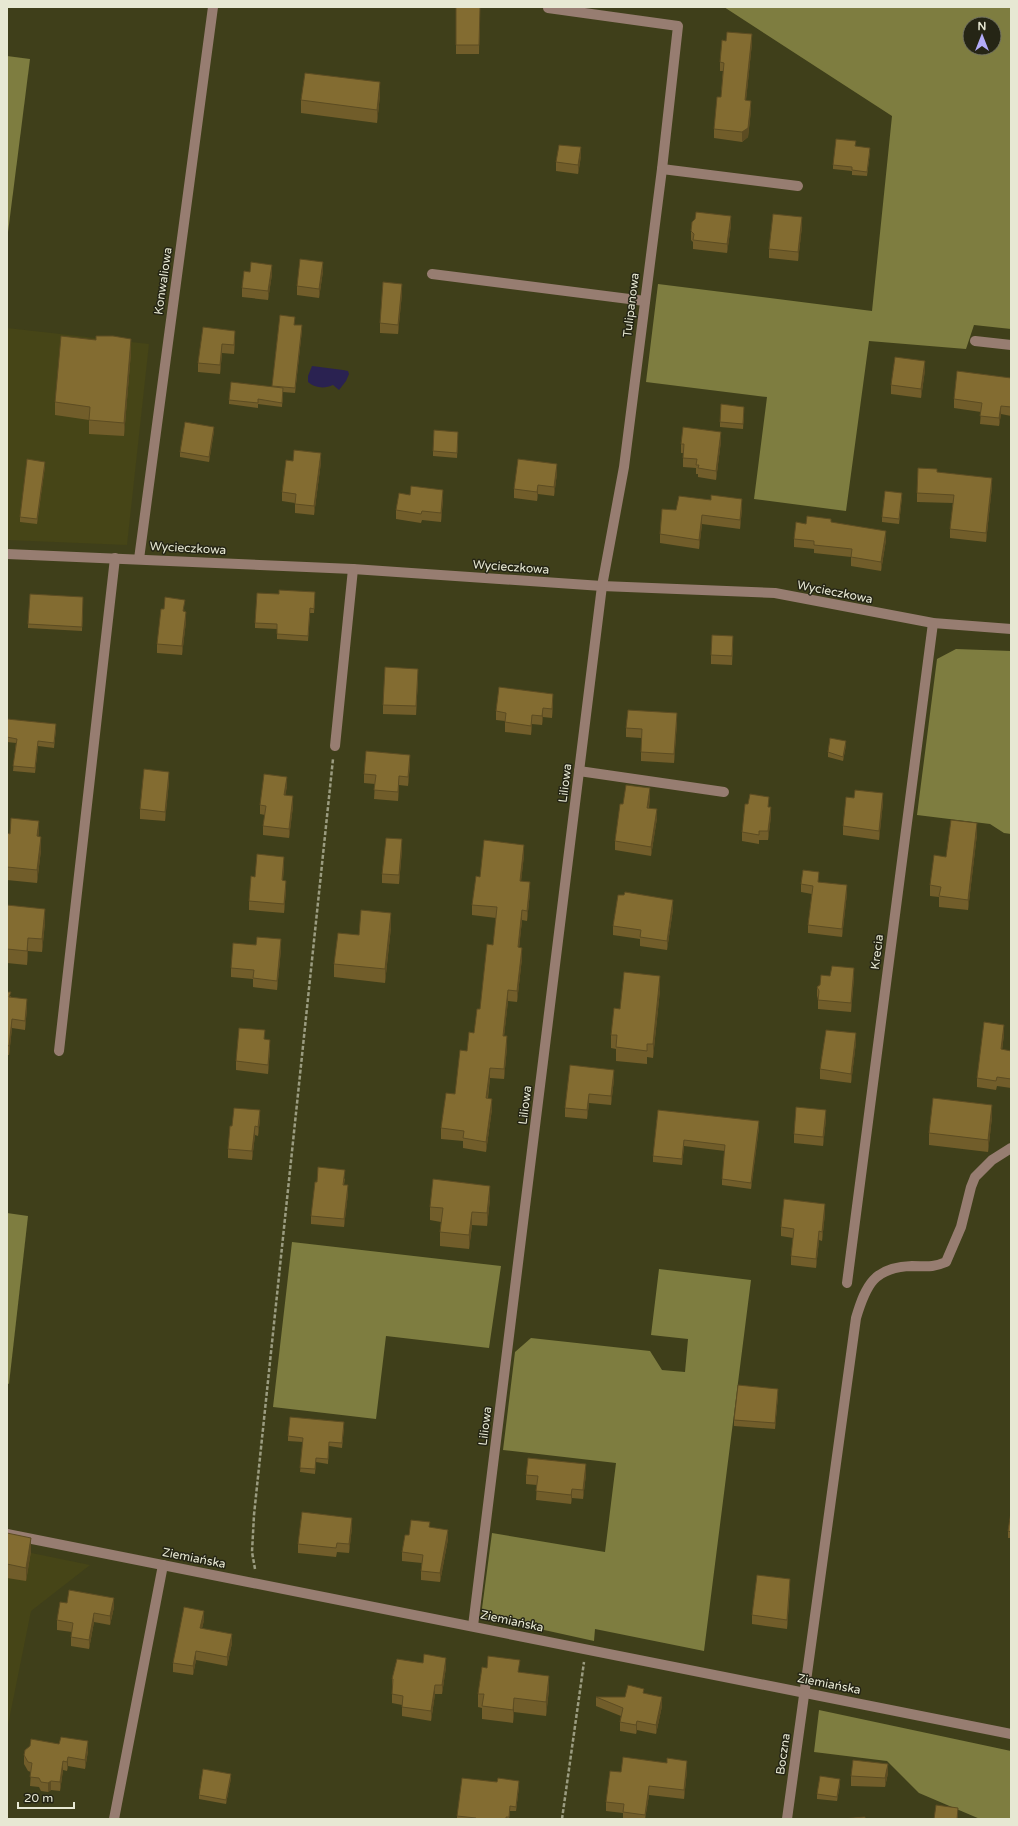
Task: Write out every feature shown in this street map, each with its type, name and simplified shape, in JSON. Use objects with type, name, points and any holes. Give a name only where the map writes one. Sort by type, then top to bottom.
[{"type":"street","name":"Konwaliowa","points":[[139,559],[213,7]]},
{"type":"street","name":"Tulipanowa","points":[[548,8],[678,26],[662,169],[624,467],[602,586]]},
{"type":"street","points":[[662,169],[798,186]]},
{"type":"street","points":[[432,274],[645,301]]},
{"type":"street","points":[[975,341],[1011,345]]},
{"type":"street","name":"Wycieczkowa","points":[[7,554],[353,569],[602,586],[775,594],[933,624],[1011,629]]},
{"type":"street","points":[[59,1051],[115,558]]},
{"type":"street","points":[[335,746],[353,569]]},
{"type":"street","name":"Liliowa","points":[[473,1626],[602,586]]},
{"type":"street","name":"Krecia","points":[[847,1283],[933,624]]},
{"type":"street","points":[[579,772],[724,792]]},
{"type":"street","name":"Boczna","points":[[787,1819],[856,1318],[863,1294],[876,1276],[893,1268],[934,1267],[946,1262],[961,1227],[975,1177],[992,1160],[1011,1148]]},
{"type":"street","name":"Ziemiańska","points":[[7,1534],[1011,1734]]},
{"type":"street","points":[[114,1819],[164,1565]]},
{"type":"path","points":[[258,1584],[252,1552],[254,1515],[335,746]]},
{"type":"path","points":[[562,1819],[586,1650]]},
{"type":"shaded area","points":[[724,7],[1011,7],[1011,329],[974,325],[966,349],[869,341],[846,511],[754,499],[767,397],[646,382],[658,284],[872,311],[892,116]]},
{"type":"shaded area","points":[[7,56],[30,59],[7,240]]},
{"type":"shaded area","points":[[7,328],[149,344],[127,545],[7,540]]},
{"type":"shaded area","points":[[312,366],[348,371],[349,374],[339,390],[333,385],[327,387],[316,387],[308,382],[308,376]]},
{"type":"shaded area","points":[[956,649],[1011,651],[1011,834],[1004,833],[990,824],[917,815],[937,659]]},
{"type":"shaded area","points":[[7,1213],[28,1216],[9,1384],[7,1383]]},
{"type":"shaded area","points":[[292,1242],[501,1266],[489,1348],[386,1336],[376,1419],[273,1407]]},
{"type":"shaded area","points":[[659,1269],[751,1280],[704,1651],[595,1629],[594,1641],[481,1616],[492,1533],[605,1552],[616,1463],[503,1450],[515,1352],[531,1338],[650,1351],[662,1370],[685,1372],[688,1339],[651,1335]]},
{"type":"shaded area","points":[[7,1548],[90,1565],[31,1611],[7,1730]]},
{"type":"shaded area","points":[[819,1710],[1011,1751],[1011,1819],[980,1819],[919,1793],[887,1761],[814,1752]]},
{"type":"building","points":[[456,7],[480,7],[479,45],[456,45]]},
{"type":"building","points":[[727,32],[752,34],[745,100],[751,101],[748,128],[742,132],[714,129],[717,97],[721,97],[724,63],[720,62],[722,40],[726,41]]},
{"type":"building","points":[[305,73],[380,82],[377,110],[301,100]]},
{"type":"building","points":[[836,139],[856,141],[855,146],[870,148],[867,172],[852,170],[852,167],[833,165]]},
{"type":"building","points":[[559,145],[581,147],[578,165],[556,162]]},
{"type":"building","points":[[696,212],[731,216],[727,244],[693,240],[694,234],[691,231],[692,222],[695,219]]},
{"type":"building","points":[[773,214],[802,217],[798,252],[769,249]]},
{"type":"building","points":[[300,259],[323,262],[319,289],[297,286]]},
{"type":"building","points":[[251,262],[272,265],[268,291],[242,288],[244,271],[250,272]]},
{"type":"building","points":[[383,282],[402,284],[398,325],[380,323]]},
{"type":"building","points":[[280,315],[295,317],[294,325],[302,325],[295,388],[272,386]]},
{"type":"building","points":[[203,327],[235,331],[234,345],[222,344],[220,365],[198,363]]},
{"type":"building","points":[[61,336],[96,340],[96,336],[113,336],[131,339],[124,423],[89,420],[90,407],[55,402]]},
{"type":"building","points":[[895,357],[925,361],[921,389],[891,385]]},
{"type":"building","points":[[957,371],[1011,378],[1011,407],[1001,406],[999,418],[980,416],[982,403],[954,399]]},
{"type":"building","points":[[231,382],[283,388],[282,403],[258,399],[258,403],[229,400]]},
{"type":"building","points":[[721,404],[744,407],[743,424],[720,422]]},
{"type":"building","points":[[185,422],[214,427],[209,457],[180,452]]},
{"type":"building","points":[[683,427],[721,432],[716,471],[698,468],[699,465],[696,465],[697,459],[683,458],[684,444],[681,444]]},
{"type":"building","points":[[434,430],[458,432],[457,453],[433,451]]},
{"type":"building","points":[[294,450],[321,453],[314,506],[295,504],[296,494],[282,492],[286,460],[293,461]]},
{"type":"building","points":[[27,459],[45,462],[37,519],[20,517]]},
{"type":"building","points":[[518,459],[557,464],[554,487],[538,485],[537,492],[514,489]]},
{"type":"building","points":[[918,468],[937,469],[937,472],[992,478],[986,533],[950,529],[954,495],[917,493]]},
{"type":"building","points":[[411,486],[443,490],[441,513],[422,511],[421,514],[396,510],[399,493],[410,495]]},
{"type":"building","points":[[885,491],[902,493],[899,519],[882,517]]},
{"type":"building","points":[[711,495],[742,499],[740,520],[702,515],[699,540],[660,534],[662,509],[676,510],[679,496],[711,500]]},
{"type":"building","points":[[807,516],[831,519],[831,522],[886,531],[881,562],[851,557],[852,549],[814,545],[814,541],[794,539],[796,522],[806,524]]},
{"type":"building","points":[[279,590],[315,592],[314,609],[310,608],[308,636],[277,634],[277,624],[255,623],[257,593],[279,594]]},
{"type":"building","points":[[30,594],[83,597],[82,627],[28,624]]},
{"type":"building","points":[[165,597],[185,600],[183,611],[186,612],[182,646],[157,644],[161,609],[164,609]]},
{"type":"building","points":[[712,635],[733,636],[732,656],[711,655]]},
{"type":"building","points":[[385,667],[418,669],[416,706],[383,705]]},
{"type":"building","points":[[499,687],[553,694],[552,709],[543,708],[542,716],[532,715],[531,726],[505,722],[506,713],[496,711]]},
{"type":"building","points":[[628,710],[677,713],[674,754],[641,752],[642,729],[626,728]]},
{"type":"building","points":[[7,719],[56,724],[54,743],[38,741],[35,768],[13,766],[17,739],[7,737]]},
{"type":"building","points":[[830,738],[846,741],[843,757],[828,752]]},
{"type":"building","points":[[366,751],[410,755],[408,777],[399,776],[398,792],[374,790],[376,775],[364,774]]},
{"type":"building","points":[[144,769],[169,772],[165,812],[140,809]]},
{"type":"building","points":[[264,774],[287,777],[284,795],[293,796],[289,829],[263,826],[266,806],[260,805]]},
{"type":"building","points":[[626,785],[650,788],[647,808],[657,809],[651,847],[615,841],[620,804],[623,804]]},
{"type":"building","points":[[855,790],[883,793],[879,831],[843,826],[846,797],[854,798]]},
{"type":"building","points":[[750,794],[769,797],[768,807],[771,807],[768,831],[759,831],[759,835],[742,832],[745,804],[748,804]]},
{"type":"building","points":[[11,818],[39,821],[37,836],[41,837],[37,870],[7,867],[7,833],[10,834]]},
{"type":"building","points":[[951,820],[977,823],[968,900],[939,896],[941,887],[930,885],[934,855],[946,857]]},
{"type":"building","points":[[386,838],[402,839],[399,875],[382,874]]},
{"type":"building","points":[[484,840],[524,845],[520,881],[530,882],[527,911],[522,910],[518,947],[522,948],[517,991],[508,990],[503,1036],[507,1036],[504,1069],[490,1068],[486,1098],[492,1099],[486,1142],[463,1138],[464,1131],[441,1128],[446,1093],[455,1094],[460,1050],[467,1051],[469,1032],[474,1033],[477,1009],[480,1009],[487,944],[493,945],[497,907],[472,905],[476,876],[480,877]]},
{"type":"building","points":[[257,854],[284,857],[282,880],[286,881],[284,904],[249,901],[251,876],[255,877]]},
{"type":"building","points":[[803,870],[819,872],[818,882],[847,885],[842,929],[808,925],[813,886],[801,884]]},
{"type":"building","points":[[625,892],[673,900],[667,941],[640,937],[641,930],[613,926],[618,895],[624,895]]},
{"type":"building","points":[[7,905],[45,909],[42,939],[28,938],[27,951],[7,949]]},
{"type":"building","points":[[361,910],[391,913],[385,969],[334,964],[338,933],[359,935]]},
{"type":"building","points":[[257,937],[281,939],[277,981],[253,978],[254,970],[231,968],[233,943],[256,945]]},
{"type":"building","points":[[832,966],[854,968],[851,1003],[818,1000],[819,991],[817,987],[820,985],[821,975],[830,976]]},
{"type":"building","points":[[624,972],[660,976],[653,1044],[647,1044],[647,1051],[616,1047],[617,1035],[611,1035],[614,1008],[620,1009]]},
{"type":"building","points":[[7,992],[11,992],[9,997],[27,999],[25,1021],[12,1019],[9,1046],[7,1045]]},
{"type":"building","points":[[984,1022],[1004,1025],[1001,1049],[1011,1051],[1011,1079],[997,1077],[996,1081],[977,1078]]},
{"type":"building","points":[[239,1028],[265,1030],[264,1039],[270,1040],[268,1065],[236,1061]]},
{"type":"building","points":[[826,1030],[856,1033],[851,1074],[820,1069]]},
{"type":"building","points":[[570,1065],[614,1070],[611,1096],[589,1094],[587,1110],[565,1108]]},
{"type":"building","points":[[933,1098],[992,1105],[988,1140],[929,1133]]},
{"type":"building","points":[[796,1107],[826,1110],[823,1137],[794,1134]]},
{"type":"building","points":[[234,1108],[260,1110],[258,1127],[255,1126],[252,1151],[228,1149],[230,1126],[232,1126]]},
{"type":"building","points":[[658,1110],[759,1121],[751,1183],[722,1179],[725,1145],[684,1140],[682,1159],[653,1156]]},
{"type":"building","points":[[318,1167],[345,1170],[343,1185],[348,1185],[344,1219],[311,1216]]},
{"type":"building","points":[[433,1179],[490,1186],[487,1213],[472,1212],[469,1235],[440,1232],[443,1208],[430,1207]]},
{"type":"building","points":[[784,1199],[825,1204],[822,1232],[819,1231],[816,1259],[791,1256],[794,1229],[781,1227]]},
{"type":"building","points":[[738,1385],[778,1389],[775,1423],[734,1420]]},
{"type":"building","points":[[290,1417],[344,1422],[342,1443],[329,1442],[328,1459],[316,1458],[315,1469],[300,1468],[303,1438],[288,1436]]},
{"type":"building","points":[[528,1458],[586,1464],[583,1490],[572,1489],[571,1495],[536,1491],[538,1476],[526,1475]]},
{"type":"building","points":[[302,1512],[352,1518],[349,1544],[337,1543],[336,1548],[298,1544]]},
{"type":"building","points":[[1011,1512],[1011,1532],[1008,1531]]},
{"type":"building","points":[[411,1520],[430,1522],[429,1527],[448,1530],[440,1573],[421,1571],[423,1555],[402,1552],[405,1535],[409,1535]]},
{"type":"building","points":[[7,1533],[31,1538],[26,1568],[7,1564]]},
{"type":"building","points":[[757,1575],[790,1579],[787,1620],[752,1615]]},
{"type":"building","points":[[69,1590],[114,1598],[110,1616],[94,1613],[89,1640],[71,1637],[73,1623],[57,1620],[60,1602],[67,1603]]},
{"type":"building","points":[[184,1607],[204,1611],[200,1628],[232,1634],[227,1657],[196,1651],[193,1666],[173,1663]]},
{"type":"building","points":[[424,1654],[446,1658],[442,1685],[435,1685],[431,1711],[402,1707],[403,1696],[392,1694],[392,1679],[397,1659],[423,1663]]},
{"type":"building","points":[[488,1656],[520,1660],[518,1672],[549,1676],[546,1702],[514,1698],[513,1710],[482,1706],[484,1694],[478,1694],[482,1667],[487,1668]]},
{"type":"building","points":[[628,1685],[644,1689],[643,1693],[662,1697],[656,1725],[637,1721],[636,1725],[620,1722],[623,1708],[596,1697],[625,1697]]},
{"type":"building","points":[[61,1737],[88,1741],[85,1760],[68,1757],[67,1762],[63,1761],[60,1782],[41,1782],[39,1778],[30,1777],[32,1763],[28,1762],[24,1755],[25,1750],[30,1746],[31,1739],[59,1744]]},
{"type":"building","points":[[623,1757],[667,1763],[667,1758],[687,1761],[684,1790],[649,1786],[645,1815],[623,1812],[624,1804],[606,1802],[610,1771],[621,1772]]},
{"type":"building","points":[[853,1760],[888,1764],[885,1778],[851,1776]]},
{"type":"building","points":[[203,1769],[231,1774],[226,1800],[199,1795]]},
{"type":"building","points":[[820,1776],[840,1779],[837,1797],[817,1794]]},
{"type":"building","points":[[462,1778],[497,1782],[498,1778],[519,1781],[516,1807],[510,1806],[509,1817],[506,1817],[506,1819],[475,1819],[476,1818],[457,1816]]},
{"type":"building","points":[[936,1805],[958,1808],[957,1819],[934,1819]]},
{"type":"building","points":[[865,1817],[865,1819],[842,1819]]}]
